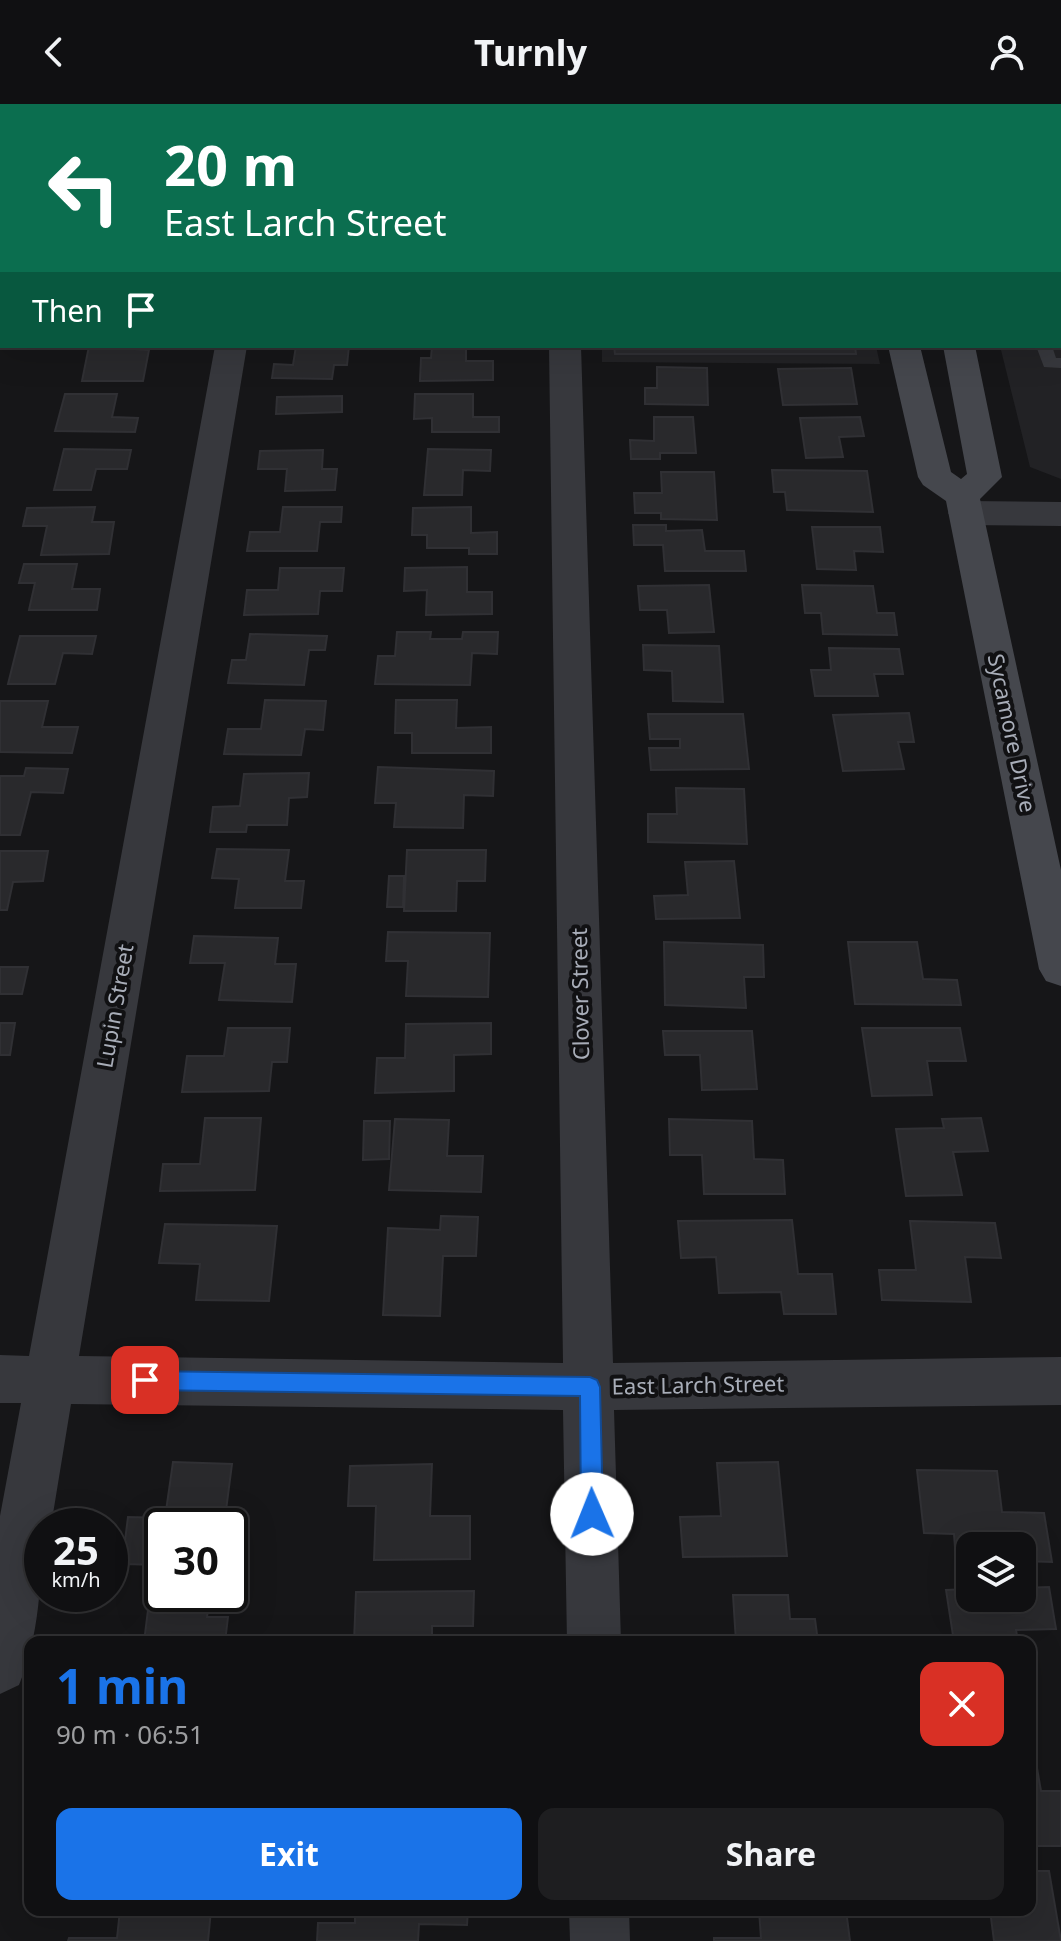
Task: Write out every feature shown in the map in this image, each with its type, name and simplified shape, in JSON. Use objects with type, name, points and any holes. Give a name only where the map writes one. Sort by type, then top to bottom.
[{"type":"main road","points":[[904,348],[935,477],[964,505],[985,477],[959,348]]},
{"type":"main road","name":"Sycamore Drive","points":[[964,505],[1061,969]]},
{"type":"street","name":"Lupin Street","points":[[0,1666],[231,348]]},
{"type":"street","name":"Clover Street","points":[[565,348],[594,1636]]},
{"type":"street","points":[[964,505],[1061,514]]},
{"type":"street","name":"East Larch Street","points":[[0,1379],[590,1387],[1061,1381]]},
{"type":"street","points":[[599,1916],[600,1941]]},
{"type":"lane","points":[[1045,348],[1050,363],[1061,363]]},
{"type":"shaded area","points":[[602,348],[876,348],[880,364],[602,362]]},
{"type":"shaded area","points":[[1000,348],[1061,348],[1061,479],[1030,467]]},
{"type":"building","points":[[89,348],[149,350],[143,381],[82,381]]},
{"type":"building","points":[[296,348],[349,348],[347,365],[334,365],[332,379],[272,378],[274,364],[293,365]]},
{"type":"building","points":[[432,348],[466,348],[466,361],[493,361],[493,380],[420,381],[421,358],[431,358]]},
{"type":"building","points":[[614,348],[855,348],[856,354],[615,354]]},
{"type":"building","points":[[657,367],[707,368],[708,405],[645,404],[645,388],[657,388]]},
{"type":"building","points":[[851,368],[857,404],[783,405],[778,369]]},
{"type":"building","points":[[65,394],[117,394],[112,417],[138,418],[135,432],[55,431]]},
{"type":"building","points":[[415,394],[473,394],[473,417],[499,417],[499,432],[432,432],[432,418],[414,419]]},
{"type":"building","points":[[342,396],[342,412],[276,414],[277,397]]},
{"type":"building","points":[[654,417],[693,417],[696,453],[660,453],[660,459],[631,459],[630,440],[654,441]]},
{"type":"building","points":[[860,417],[864,436],[839,437],[843,457],[806,458],[800,418]]},
{"type":"building","points":[[64,449],[131,450],[127,469],[96,469],[91,490],[54,490]]},
{"type":"building","points":[[428,449],[491,450],[490,471],[463,470],[462,495],[424,495]]},
{"type":"building","points":[[323,450],[322,469],[337,469],[335,490],[285,491],[287,469],[258,469],[260,451]]},
{"type":"building","points":[[772,470],[867,471],[873,512],[787,510],[785,492],[774,492]]},
{"type":"building","points":[[661,472],[714,472],[717,520],[661,519],[661,513],[635,513],[634,493],[662,493]]},
{"type":"building","points":[[95,507],[92,522],[114,522],[109,554],[41,555],[47,526],[23,526],[27,508]]},
{"type":"building","points":[[283,507],[342,507],[341,522],[320,522],[317,551],[247,551],[250,532],[280,532]]},
{"type":"building","points":[[471,507],[471,533],[497,532],[497,554],[469,554],[469,548],[427,548],[427,535],[412,535],[413,508]]},
{"type":"building","points":[[633,525],[666,525],[666,531],[702,530],[705,551],[744,551],[746,571],[665,571],[663,545],[634,545]]},
{"type":"building","points":[[812,527],[880,527],[883,552],[854,551],[856,570],[817,569]]},
{"type":"building","points":[[24,564],[77,564],[72,589],[100,589],[97,610],[29,610],[35,583],[19,583]]},
{"type":"building","points":[[467,567],[467,592],[492,592],[492,614],[426,615],[427,590],[404,591],[405,568]]},
{"type":"building","points":[[280,568],[344,568],[342,591],[320,591],[318,614],[244,615],[247,590],[278,590]]},
{"type":"building","points":[[709,585],[714,632],[669,633],[667,610],[640,610],[638,586]]},
{"type":"building","points":[[802,585],[873,586],[877,613],[894,613],[897,635],[823,634],[821,613],[805,613]]},
{"type":"building","points":[[397,632],[431,632],[430,639],[462,639],[463,632],[498,632],[497,654],[472,653],[470,685],[375,684],[378,656],[395,656]]},
{"type":"building","points":[[250,634],[327,636],[325,650],[309,650],[304,685],[228,683],[232,660],[246,660]]},
{"type":"building","points":[[20,636],[96,636],[92,654],[63,653],[55,684],[8,684]]},
{"type":"building","points":[[643,645],[719,646],[723,702],[673,701],[672,671],[644,670]]},
{"type":"building","points":[[829,648],[899,649],[903,674],[874,674],[878,696],[815,696],[811,670],[831,670]]},
{"type":"building","points":[[265,700],[326,701],[323,730],[305,729],[301,755],[224,754],[228,729],[261,729]]},
{"type":"building","points":[[396,700],[457,700],[456,728],[491,727],[491,753],[412,753],[412,733],[395,733]]},
{"type":"building","points":[[0,701],[48,701],[42,727],[78,727],[72,753],[0,752]]},
{"type":"building","points":[[909,713],[914,742],[898,742],[904,769],[843,771],[833,715]]},
{"type":"building","points":[[648,714],[743,714],[749,769],[651,770],[649,748],[680,748],[680,739],[650,739]]},
{"type":"building","points":[[378,767],[494,771],[493,796],[464,795],[463,828],[394,827],[396,803],[375,803]]},
{"type":"building","points":[[26,768],[68,769],[63,793],[31,792],[20,835],[0,835],[0,776],[24,776]]},
{"type":"building","points":[[309,773],[307,797],[289,798],[287,825],[247,825],[246,832],[210,832],[213,807],[240,806],[244,774]]},
{"type":"building","points":[[676,788],[744,789],[747,844],[648,842],[648,814],[677,814]]},
{"type":"building","points":[[217,849],[289,850],[285,881],[304,881],[301,908],[235,908],[239,879],[212,878]]},
{"type":"building","points":[[407,850],[486,850],[485,881],[457,881],[456,911],[404,911]]},
{"type":"building","points":[[0,851],[48,851],[43,881],[13,882],[7,910],[0,910]]},
{"type":"building","points":[[734,861],[740,918],[656,919],[654,896],[688,895],[685,862]]},
{"type":"building","points":[[389,876],[404,876],[403,907],[387,907]]},
{"type":"building","points":[[388,932],[490,933],[488,997],[406,996],[408,961],[386,961]]},
{"type":"building","points":[[194,936],[278,938],[275,964],[296,964],[292,1002],[219,1000],[225,963],[190,963]]},
{"type":"building","points":[[664,942],[763,945],[764,977],[744,977],[746,1008],[665,1005]]},
{"type":"building","points":[[848,942],[917,942],[923,979],[957,980],[961,1005],[855,1004]]},
{"type":"building","points":[[0,967],[28,967],[22,994],[0,994]]},
{"type":"building","points":[[0,1023],[15,1023],[10,1055],[0,1055]]},
{"type":"building","points":[[491,1023],[491,1054],[454,1055],[454,1091],[375,1093],[377,1058],[405,1058],[406,1024]]},
{"type":"building","points":[[228,1028],[290,1028],[287,1062],[272,1062],[269,1091],[182,1092],[187,1056],[224,1056]]},
{"type":"building","points":[[862,1028],[960,1028],[966,1061],[927,1061],[932,1095],[872,1096]]},
{"type":"building","points":[[663,1031],[752,1031],[757,1089],[702,1090],[700,1055],[665,1055]]},
{"type":"building","points":[[205,1118],[261,1118],[255,1190],[160,1191],[163,1164],[200,1164]]},
{"type":"building","points":[[981,1118],[988,1151],[953,1152],[962,1195],[906,1196],[896,1129],[944,1128],[942,1119]]},
{"type":"building","points":[[395,1119],[449,1120],[447,1156],[483,1156],[481,1192],[389,1190]]},
{"type":"building","points":[[669,1119],[752,1121],[754,1159],[783,1160],[785,1194],[704,1194],[702,1155],[670,1155]]},
{"type":"building","points":[[364,1121],[390,1121],[389,1159],[363,1160]]},
{"type":"building","points":[[441,1216],[478,1217],[476,1256],[443,1256],[440,1316],[383,1315],[388,1228],[440,1230]]},
{"type":"building","points":[[792,1220],[798,1274],[832,1274],[836,1314],[784,1314],[781,1292],[719,1293],[716,1257],[681,1258],[678,1221]]},
{"type":"building","points":[[910,1221],[995,1223],[1001,1258],[965,1257],[971,1302],[882,1300],[879,1270],[916,1270]]},
{"type":"building","points":[[165,1224],[277,1226],[269,1301],[196,1300],[200,1264],[159,1263]]},
{"type":"building","points":[[173,1462],[232,1464],[226,1508],[166,1508]]},
{"type":"building","points":[[778,1462],[787,1556],[683,1557],[680,1517],[721,1516],[717,1463]]},
{"type":"building","points":[[432,1464],[430,1516],[470,1516],[470,1559],[374,1560],[376,1506],[348,1506],[350,1466]]},
{"type":"building","points":[[917,1470],[997,1471],[1002,1512],[1044,1513],[1052,1562],[1036,1561],[1036,1532],[956,1532],[956,1560],[954,1534],[924,1533]]},
{"type":"building","points":[[128,1517],[144,1517],[144,1565],[128,1564]]},
{"type":"building","points":[[1036,1587],[1049,1587],[1056,1629],[1016,1630],[1017,1636],[953,1636],[946,1590],[956,1590],[956,1612],[1036,1612]]},
{"type":"building","points":[[474,1591],[473,1626],[432,1626],[432,1636],[354,1636],[356,1592]]},
{"type":"building","points":[[733,1595],[788,1595],[790,1619],[815,1619],[817,1636],[736,1636]]},
{"type":"building","points":[[148,1612],[208,1612],[207,1617],[228,1617],[226,1636],[145,1636]]},
{"type":"building","points":[[1036,1762],[1041,1791],[1061,1791],[1061,1846],[1036,1846]]},
{"type":"building","points":[[1036,1871],[1049,1871],[1061,1941],[994,1941],[991,1916],[1036,1916]]},
{"type":"building","points":[[119,1916],[210,1916],[208,1941],[68,1941],[69,1938],[117,1938]]},
{"type":"building","points":[[355,1916],[468,1916],[467,1925],[419,1924],[418,1941],[317,1941],[318,1923],[355,1923]]},
{"type":"building","points":[[759,1916],[847,1916],[850,1941],[714,1941],[714,1938],[761,1938]]},
{"type":"route","points":[[145,1380],[590,1387],[592,1514]]}]
